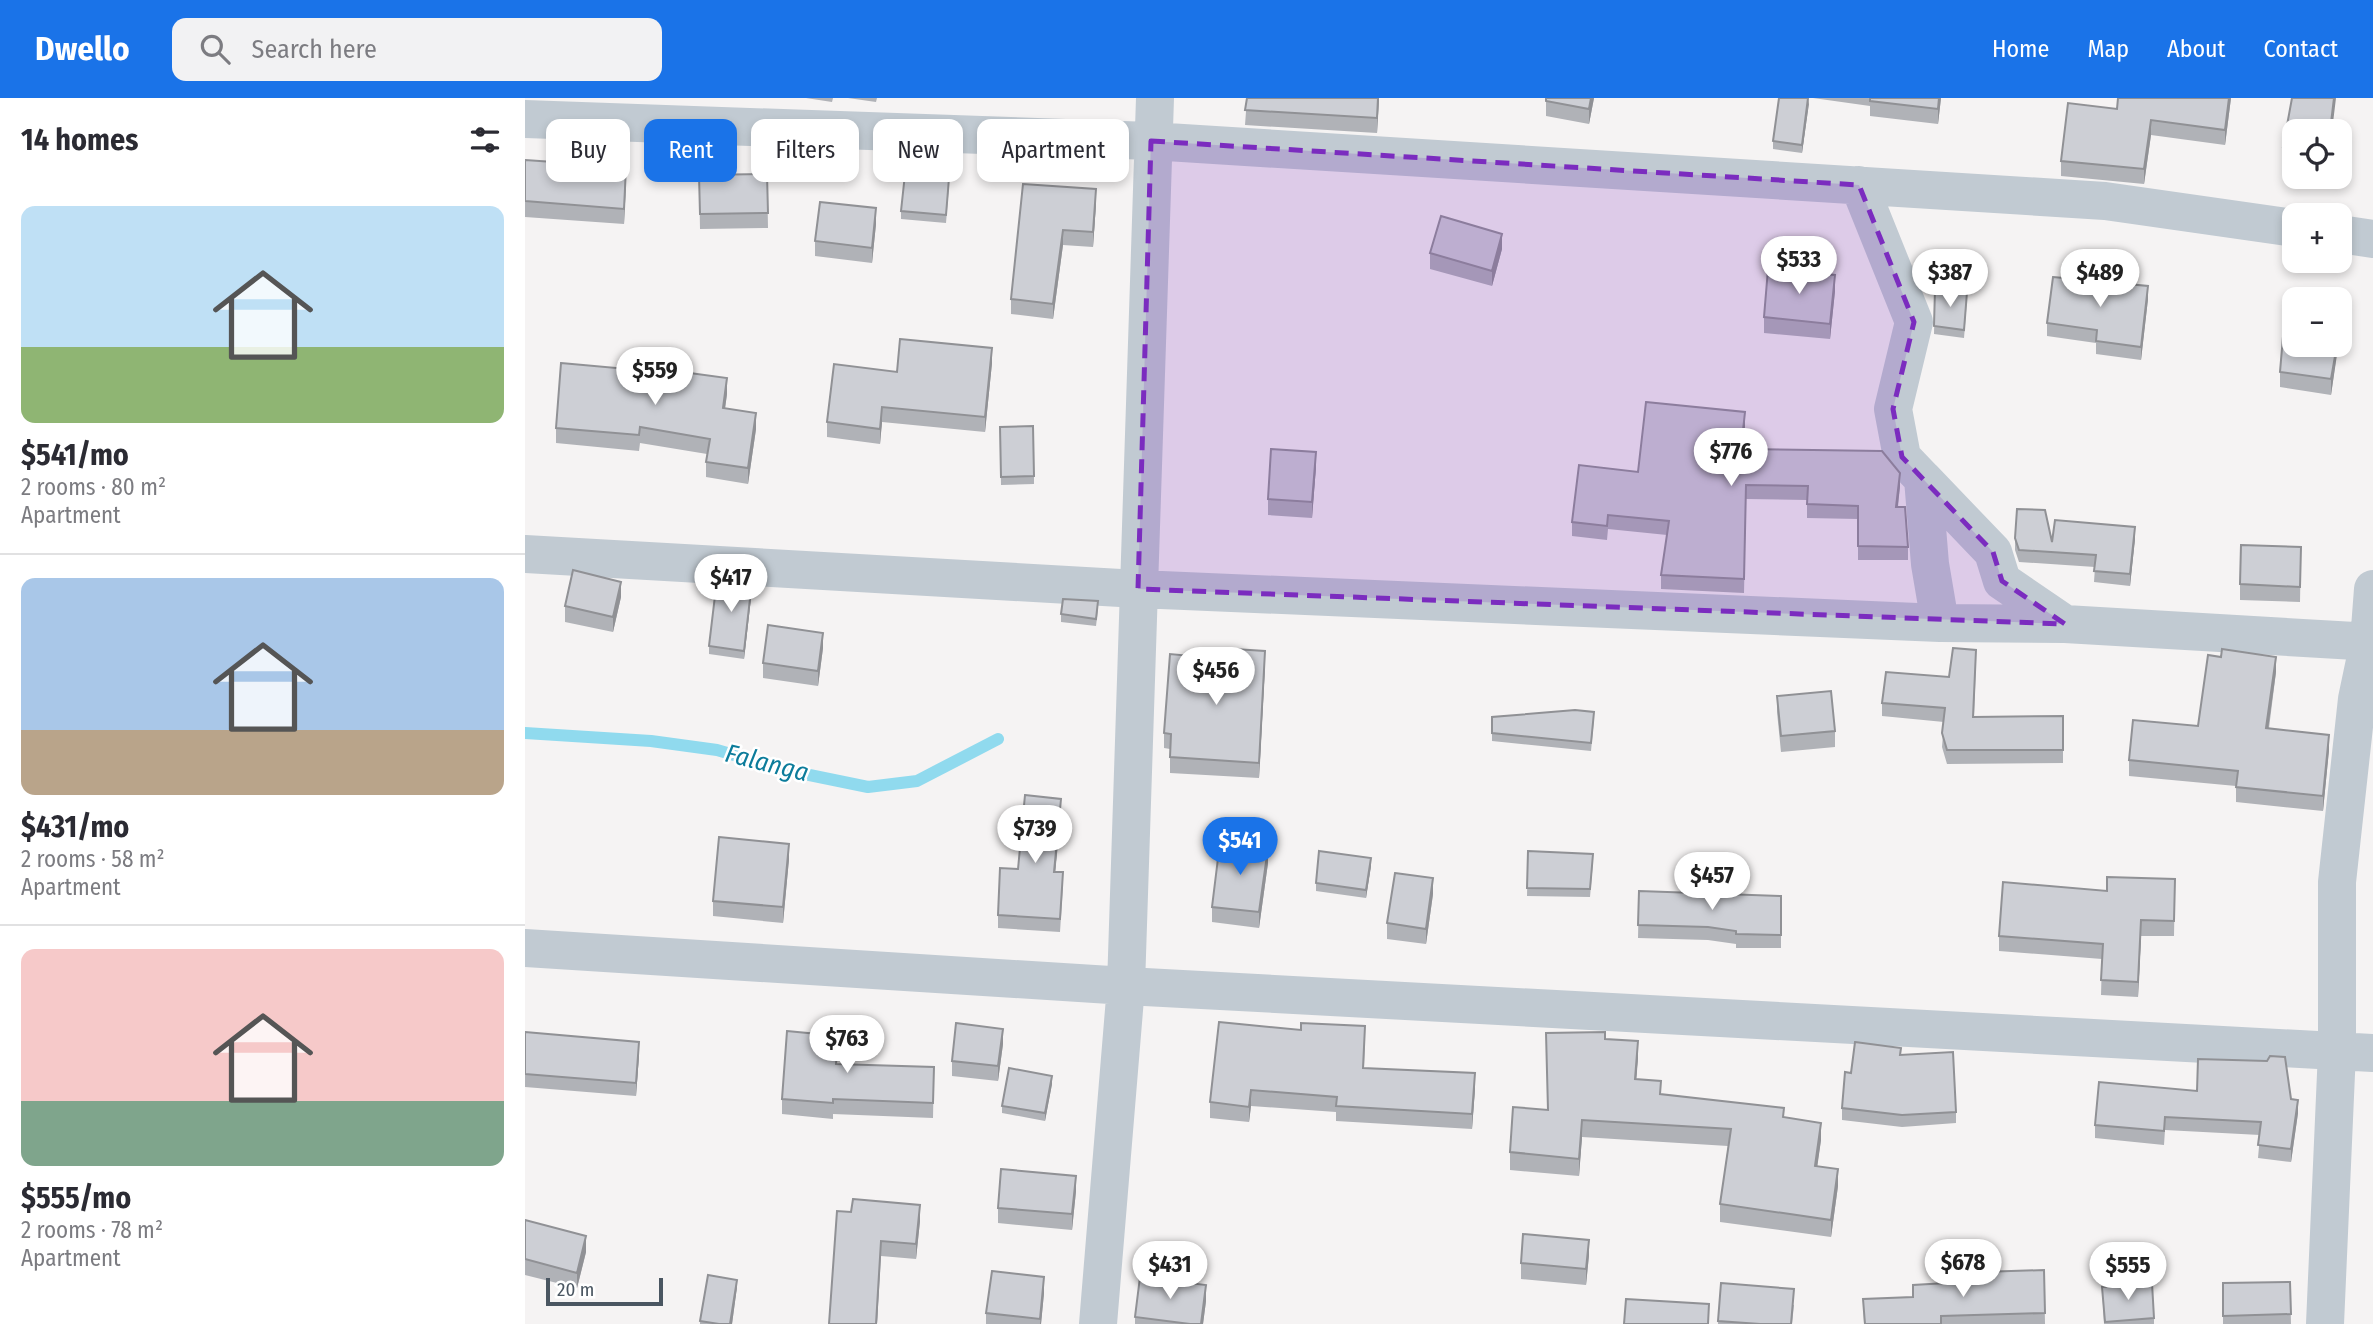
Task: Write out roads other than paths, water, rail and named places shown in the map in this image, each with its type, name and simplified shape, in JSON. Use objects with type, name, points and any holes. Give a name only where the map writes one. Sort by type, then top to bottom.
[{"type":"street","points":[[1098,1324],[1126,986],[1151,141],[1155,98]]},
{"type":"street","points":[[525,120],[1151,141],[2105,201],[2282,226]]},
{"type":"street","points":[[1859,185],[1914,321],[1893,409],[1902,457],[1993,552],[2002,581],[2065,624]]},
{"type":"street","points":[[2352,236],[2373,239]]},
{"type":"street","points":[[1923,479],[1930,564],[1940,623]]},
{"type":"street","points":[[525,554],[1138,589],[1940,623],[2065,624],[2371,642]]},
{"type":"street","points":[[2325,1324],[2355,1052],[2337,882],[2357,699],[2371,642],[2373,589]]},
{"type":"street","points":[[525,948],[1126,986],[2355,1052]]},
{"type":"waterway","name":"Falanga","points":[[525,733],[651,741],[717,750],[785,770],[868,787],[917,781],[998,739]]}]
